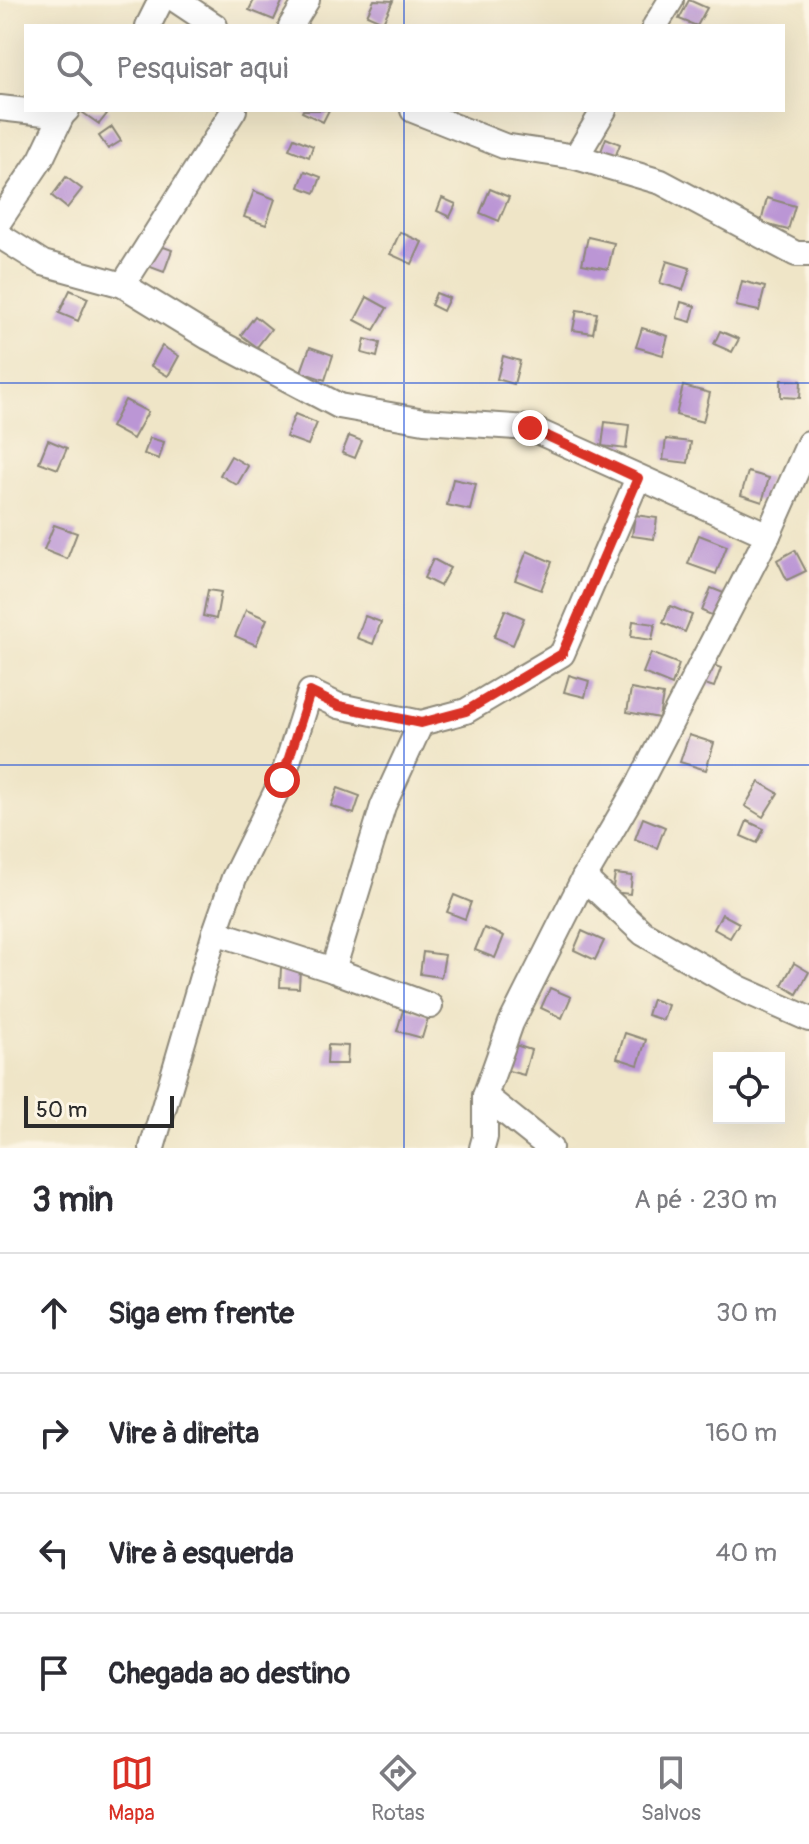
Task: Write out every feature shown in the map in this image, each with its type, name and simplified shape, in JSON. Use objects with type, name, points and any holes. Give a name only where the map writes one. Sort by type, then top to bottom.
[{"type":"street","points":[[149,24],[161,0]]},
{"type":"street","points":[[176,0],[212,24]]},
{"type":"street","points":[[292,24],[307,0]]},
{"type":"street","points":[[656,24],[671,0]]},
{"type":"street","points":[[0,108],[24,110]]},
{"type":"street","points":[[0,220],[41,159],[64,112]]},
{"type":"street","points":[[123,285],[233,112]]},
{"type":"street","points":[[418,112],[504,146],[576,157],[661,182],[796,254],[809,254]]},
{"type":"street","points":[[576,157],[603,112]]},
{"type":"street","points":[[0,236],[43,263],[123,285],[208,337],[339,406],[424,421],[530,428],[768,535]]},
{"type":"street","points":[[482,1148],[485,1096],[511,1023],[584,878],[640,782],[768,535],[809,443]]},
{"type":"street","points":[[152,1148],[215,932],[234,878],[282,780],[310,692],[339,706],[421,723],[466,711],[562,654],[638,478]]},
{"type":"street","points":[[333,970],[383,806],[421,723]]},
{"type":"street","points":[[584,878],[643,933],[739,988],[809,1019]]},
{"type":"street","points":[[215,932],[333,970],[430,1006]]},
{"type":"street","points":[[485,1096],[550,1148]]},
{"type":"building","points":[[254,0],[283,0],[274,20],[249,10]]},
{"type":"building","points":[[374,0],[393,1],[383,22],[367,15]]},
{"type":"building","points":[[689,0],[707,8],[698,24],[679,19]]},
{"type":"building","points":[[82,112],[108,112],[99,124]]},
{"type":"building","points":[[302,112],[328,112],[323,122]]},
{"type":"building","points":[[112,127],[121,141],[108,149],[99,136]]},
{"type":"building","points":[[294,138],[313,146],[309,157],[289,149]]},
{"type":"building","points":[[606,138],[620,144],[614,160],[600,154]]},
{"type":"building","points":[[305,171],[321,177],[315,193],[299,187]]},
{"type":"building","points":[[66,177],[82,189],[67,208],[52,196]]},
{"type":"building","points":[[490,189],[509,197],[499,221],[480,213]]},
{"type":"building","points":[[254,191],[275,199],[266,225],[244,217]]},
{"type":"building","points":[[442,198],[456,204],[450,217],[437,211]]},
{"type":"building","points":[[767,198],[795,206],[788,230],[761,223]]},
{"type":"building","points":[[400,232],[422,242],[412,264],[390,254]]},
{"type":"building","points":[[588,237],[614,243],[608,269],[582,264]]},
{"type":"building","points":[[153,243],[172,250],[164,272],[145,265]]},
{"type":"building","points":[[667,261],[690,268],[683,290],[660,283]]},
{"type":"building","points":[[742,281],[765,287],[759,311],[736,306]]},
{"type":"building","points":[[70,290],[88,298],[78,321],[59,313]]},
{"type":"building","points":[[436,293],[449,298],[443,311],[431,305]]},
{"type":"building","points":[[367,297],[387,308],[374,330],[355,320]]},
{"type":"building","points":[[681,302],[695,306],[691,322],[677,318]]},
{"type":"building","points":[[577,310],[597,313],[593,333],[573,330]]},
{"type":"building","points":[[255,316],[271,329],[257,347],[241,335]]},
{"type":"building","points":[[642,328],[668,336],[663,355],[636,347]]},
{"type":"building","points":[[720,331],[739,339],[732,352],[714,344]]},
{"type":"building","points":[[365,339],[380,343],[377,357],[362,353]]},
{"type":"building","points":[[162,346],[179,356],[168,376],[151,366]]},
{"type":"building","points":[[310,347],[333,355],[325,380],[301,372]]},
{"type":"building","points":[[503,356],[520,361],[514,384],[497,379]]},
{"type":"building","points":[[781,380],[801,381],[800,398],[781,397]]},
{"type":"building","points":[[683,386],[710,393],[703,422],[676,415]]},
{"type":"building","points":[[125,400],[148,412],[133,439],[111,427]]},
{"type":"building","points":[[295,414],[317,423],[308,445],[286,437]]},
{"type":"building","points":[[605,422],[629,425],[626,449],[602,446]]},
{"type":"building","points":[[349,436],[362,441],[355,458],[342,453]]},
{"type":"building","points":[[150,438],[164,442],[159,459],[144,454]]},
{"type":"building","points":[[666,439],[691,442],[688,463],[663,460]]},
{"type":"building","points":[[48,440],[67,448],[58,469],[39,462]]},
{"type":"building","points":[[231,456],[248,466],[237,485],[220,475]]},
{"type":"building","points":[[748,472],[769,478],[762,502],[741,495]]},
{"type":"building","points":[[453,479],[476,484],[470,510],[447,505]]},
{"type":"building","points":[[635,515],[657,518],[654,539],[632,536]]},
{"type":"building","points":[[54,525],[77,533],[67,559],[44,550]]},
{"type":"building","points":[[699,535],[727,546],[716,574],[688,564]]},
{"type":"building","points":[[795,550],[806,571],[787,580],[777,560]]},
{"type":"building","points":[[527,551],[552,562],[541,590],[515,580]]},
{"type":"building","points":[[433,559],[450,568],[440,586],[424,578]]},
{"type":"building","points":[[711,588],[731,596],[721,619],[702,611]]},
{"type":"building","points":[[208,590],[221,592],[216,619],[203,616]]},
{"type":"building","points":[[670,606],[692,615],[685,632],[663,623]]},
{"type":"building","points":[[246,610],[267,619],[256,645],[235,636]]},
{"type":"building","points":[[505,610],[524,618],[513,645],[494,637]]},
{"type":"building","points":[[365,616],[381,622],[373,644],[357,638]]},
{"type":"building","points":[[633,621],[655,624],[652,640],[631,637]]},
{"type":"building","points":[[651,653],[679,664],[672,685],[643,673]]},
{"type":"building","points":[[708,663],[721,668],[714,687],[702,683]]},
{"type":"building","points":[[569,675],[589,681],[585,697],[564,692]]},
{"type":"building","points":[[631,689],[663,695],[659,718],[627,712]]},
{"type":"building","points":[[689,735],[714,743],[706,770],[680,762]]},
{"type":"building","points":[[759,782],[778,793],[763,817],[745,806]]},
{"type":"building","points":[[338,788],[360,796],[354,814],[331,806]]},
{"type":"building","points":[[643,818],[665,827],[657,848],[635,839]]},
{"type":"building","points":[[747,821],[764,829],[757,843],[741,836]]},
{"type":"building","points":[[615,874],[632,876],[630,894],[612,892]]},
{"type":"building","points":[[454,895],[471,902],[465,919],[447,912]]},
{"type":"building","points":[[722,914],[739,923],[730,938],[714,929]]},
{"type":"building","points":[[484,928],[504,936],[495,958],[475,950]]},
{"type":"building","points":[[582,931],[604,941],[595,960],[574,950]]},
{"type":"building","points":[[423,952],[445,955],[441,977],[420,974]]},
{"type":"building","points":[[794,963],[809,972],[797,994],[782,985]]},
{"type":"building","points":[[281,967],[300,968],[299,988],[280,987]]},
{"type":"building","points":[[550,988],[571,997],[562,1018],[541,1008]]},
{"type":"building","points":[[652,999],[668,1005],[663,1020],[647,1015]]},
{"type":"building","points":[[404,1007],[429,1015],[422,1038],[397,1031]]},
{"type":"building","points":[[625,1033],[646,1040],[638,1065],[617,1058]]},
{"type":"building","points":[[509,1043],[531,1050],[524,1075],[501,1069]]},
{"type":"building","points":[[328,1045],[348,1046],[347,1064],[327,1064]]},
{"type":"route","points":[[282,780],[310,692],[339,706],[421,723],[466,711],[562,654],[638,478],[530,428]]}]
